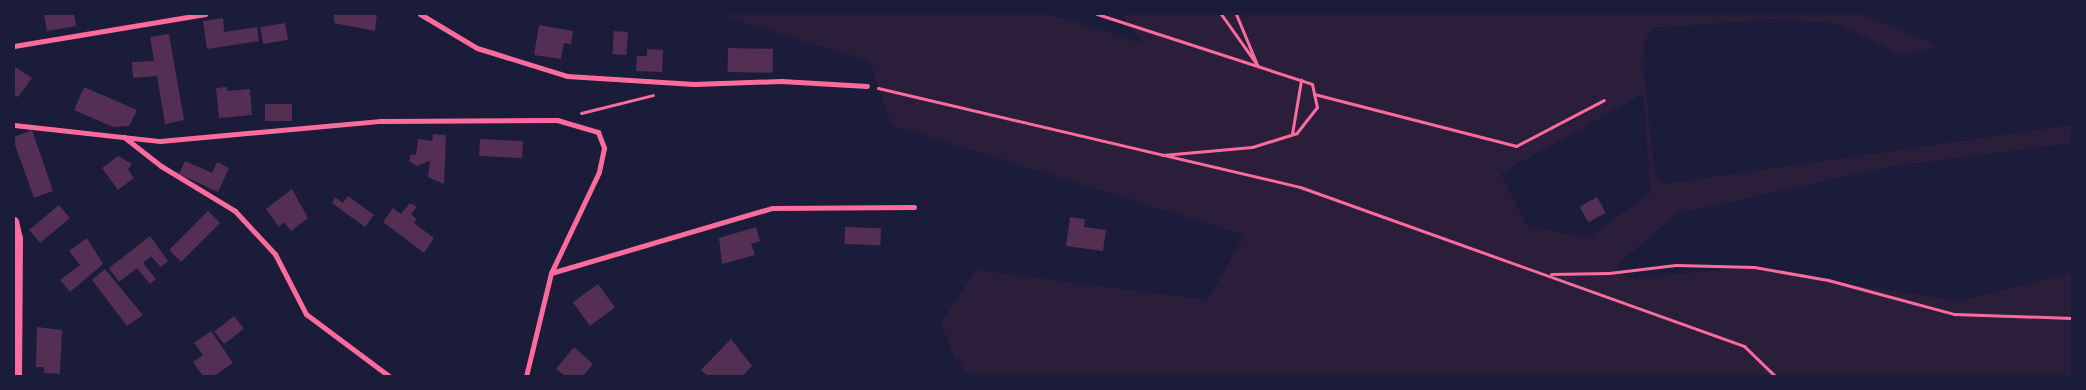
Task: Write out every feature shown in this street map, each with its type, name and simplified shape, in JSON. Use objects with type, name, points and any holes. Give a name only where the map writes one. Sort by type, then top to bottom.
[{"type":"street","points":[[14,46],[205,14]]},
{"type":"street","points":[[420,14],[477,48],[567,76],[694,84],[781,81],[868,86]]},
{"type":"street","points":[[14,125],[160,141],[380,121],[556,120],[598,132],[604,148],[599,172],[551,273],[526,376]]},
{"type":"street","points":[[124,137],[161,166],[235,211],[275,254],[306,314],[389,376]]},
{"type":"street","points":[[551,273],[772,208],[914,207]]},
{"type":"street","points":[[14,220],[18,238],[17,376]]},
{"type":"path","points":[[1097,14],[1312,84],[1317,108],[1292,134],[1252,147],[1159,155]]},
{"type":"path","points":[[1221,14],[1259,67]]},
{"type":"path","points":[[1236,14],[1259,67]]},
{"type":"path","points":[[1292,134],[1300,80]]},
{"type":"path","points":[[868,86],[1300,187],[1548,274],[1744,346],[1775,376]]},
{"type":"path","points":[[556,120],[658,94]]},
{"type":"path","points":[[1314,94],[1516,146],[1604,100]]},
{"type":"path","points":[[1548,274],[1609,274],[1676,265],[1754,267],[1828,280],[1954,314],[2072,318]]},
{"type":"shaded area","points":[[718,14],[1047,14],[1142,43],[1121,14],[1861,14],[1939,46],[1902,55],[1837,24],[1779,19],[1654,28],[1645,40],[1644,71],[1655,174],[1665,184],[2072,125],[2072,143],[1887,167],[1677,214],[1618,264],[1617,273],[1634,278],[1743,268],[1959,301],[2072,272],[2072,376],[970,376],[954,357],[941,323],[976,270],[1208,300],[1244,235],[891,125],[870,62]],"holes":[[[1643,94],[1651,192],[1588,238],[1527,226],[1501,173]]]},
{"type":"building","points":[[44,14],[74,14],[76,26],[47,31]]},
{"type":"building","points":[[334,14],[377,14],[375,31],[334,23]]},
{"type":"building","points":[[223,18],[224,32],[257,27],[259,41],[207,49],[203,21]]},
{"type":"building","points":[[285,23],[288,40],[263,44],[260,27]]},
{"type":"building","points":[[539,25],[573,31],[571,44],[564,43],[561,59],[534,55]]},
{"type":"building","points":[[614,31],[628,32],[626,55],[612,54]]},
{"type":"building","points":[[169,34],[184,120],[165,124],[157,76],[133,78],[132,62],[154,61],[150,37]]},
{"type":"building","points":[[728,48],[773,49],[773,73],[728,72]]},
{"type":"building","points":[[647,49],[663,50],[662,72],[636,71],[637,56],[647,56]]},
{"type":"building","points":[[14,66],[32,78],[18,97],[14,95]]},
{"type":"building","points":[[84,87],[137,110],[129,126],[113,127],[74,110]]},
{"type":"building","points":[[227,87],[227,91],[250,89],[252,115],[219,118],[216,88]]},
{"type":"building","points":[[265,104],[292,104],[292,121],[265,121]]},
{"type":"building","points":[[32,130],[53,191],[34,198],[14,142],[14,137]]},
{"type":"building","points":[[433,134],[446,135],[444,184],[428,177],[430,161],[417,166],[409,161],[411,154],[416,155],[418,139],[432,141]]},
{"type":"building","points":[[480,139],[523,141],[522,158],[479,156]]},
{"type":"building","points":[[118,156],[132,164],[128,169],[134,178],[118,190],[102,168]]},
{"type":"building","points":[[185,161],[212,173],[217,162],[229,168],[218,192],[179,174]]},
{"type":"building","points":[[292,189],[308,218],[291,231],[284,222],[279,227],[266,209]]},
{"type":"building","points":[[348,196],[374,215],[365,227],[332,203],[335,197],[343,203]]},
{"type":"building","points":[[1597,197],[1606,213],[1588,222],[1580,207]]},
{"type":"building","points":[[410,203],[417,207],[411,214],[417,219],[414,223],[434,238],[424,253],[383,222],[393,208],[401,214]]},
{"type":"building","points":[[59,205],[70,218],[40,243],[29,230]]},
{"type":"building","points":[[208,211],[220,223],[181,262],[169,250]]},
{"type":"building","points":[[1070,217],[1085,219],[1084,227],[1106,230],[1103,251],[1066,246]]},
{"type":"building","points":[[756,227],[760,241],[751,244],[755,255],[722,264],[719,238]]},
{"type":"building","points":[[845,227],[881,228],[880,245],[844,244]]},
{"type":"building","points":[[150,236],[168,261],[161,267],[151,256],[143,263],[156,279],[150,284],[137,268],[119,282],[109,268]]},
{"type":"building","points":[[87,238],[103,264],[70,292],[60,280],[80,265],[69,251]]},
{"type":"building","points":[[105,269],[143,315],[127,326],[92,280]]},
{"type":"building","points":[[598,284],[615,307],[590,326],[573,302]]},
{"type":"building","points":[[234,316],[244,329],[224,344],[214,331]]},
{"type":"building","points":[[37,327],[62,330],[60,374],[44,373],[44,367],[36,367]]},
{"type":"building","points":[[211,331],[233,363],[214,376],[203,376],[193,362],[203,355],[194,343]]},
{"type":"building","points":[[731,339],[752,366],[742,376],[708,376],[701,370]]},
{"type":"building","points":[[574,347],[593,364],[583,376],[565,376],[556,369]]}]
